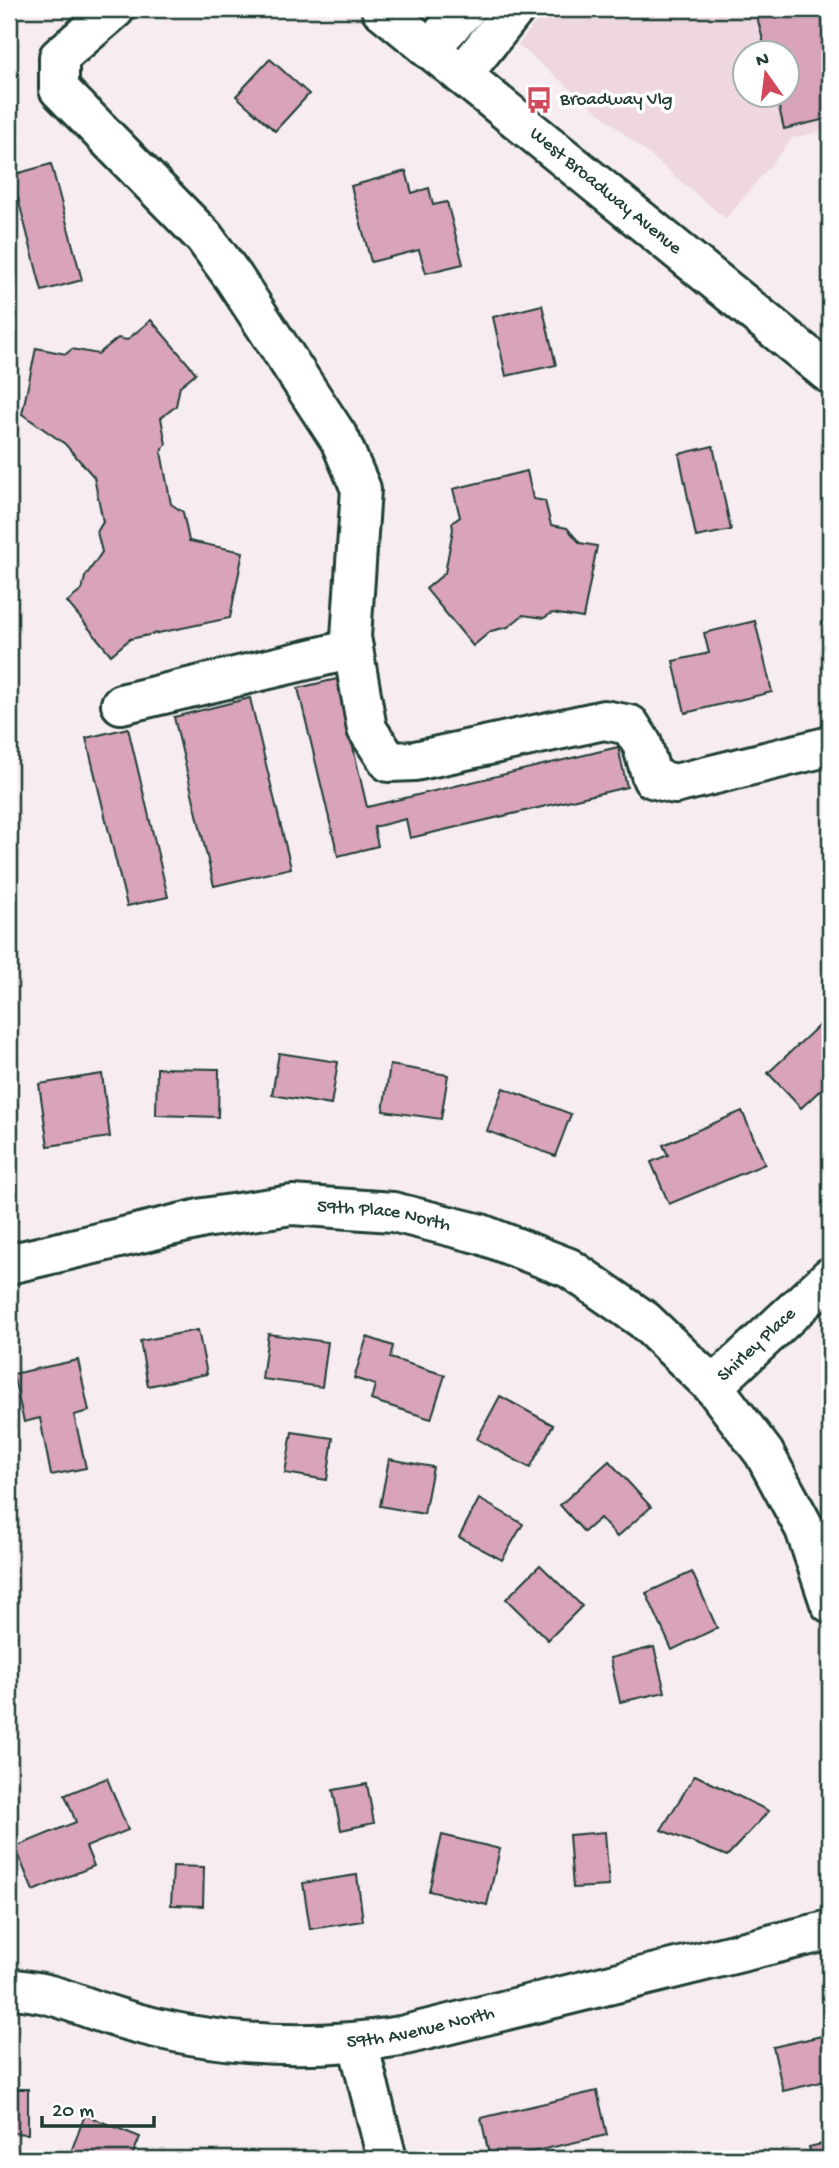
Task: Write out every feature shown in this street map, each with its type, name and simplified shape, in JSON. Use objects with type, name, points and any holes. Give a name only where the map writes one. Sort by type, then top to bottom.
[{"type":"street","points":[[116,9],[59,57],[59,89],[204,237],[234,278],[340,440],[361,489],[351,637],[367,729],[389,762],[415,761],[604,720],[630,725],[642,744],[652,778],[675,784],[830,747]]},
{"type":"street","name":"West Broadway Avenue","points":[[381,9],[830,374]]},
{"type":"street","points":[[429,49],[466,9]]},
{"type":"street","points":[[462,75],[515,9]]},
{"type":"street","points":[[121,704],[353,649]]},
{"type":"street","name":"59th Place North","points":[[9,1264],[204,1218],[292,1205],[393,1212],[481,1234],[569,1268],[644,1320],[713,1386],[764,1453],[806,1529],[830,1603]]},
{"type":"street","name":"Shirley Place","points":[[713,1386],[830,1277]]},
{"type":"street","name":"59th Avenue North","points":[[9,1988],[46,1994],[123,2020],[211,2040],[299,2046],[359,2043],[401,2036],[830,1930]]},
{"type":"street","points":[[359,2043],[387,2159]]},
{"type":"shaded area","points":[[546,9],[830,9],[830,129],[793,138],[726,219],[518,45]]},
{"type":"building","points":[[755,9],[830,9],[830,118],[784,129],[779,108],[800,108],[800,38],[762,38]]},
{"type":"building","points":[[270,59],[309,94],[275,131],[236,96]]},
{"type":"building","points":[[51,164],[82,280],[42,291],[12,175]]},
{"type":"building","points":[[406,171],[412,193],[429,188],[433,205],[447,202],[463,264],[426,273],[419,250],[371,262],[351,186]]},
{"type":"building","points":[[542,305],[556,365],[506,376],[493,317]]},
{"type":"building","points":[[151,320],[196,373],[180,386],[176,406],[161,418],[166,444],[161,452],[171,504],[183,512],[189,541],[243,552],[230,618],[130,639],[111,655],[67,602],[82,590],[85,577],[102,552],[97,532],[103,522],[94,477],[65,444],[22,414],[36,348],[66,354],[72,349],[98,354],[118,338],[127,340]]},
{"type":"building","points":[[713,446],[731,530],[696,537],[679,454]]},
{"type":"building","points":[[527,471],[533,499],[545,501],[551,525],[567,528],[580,543],[597,546],[583,618],[552,613],[544,618],[523,615],[508,627],[491,631],[473,646],[426,589],[445,573],[452,523],[460,517],[453,489]]},
{"type":"building","points":[[755,621],[772,692],[685,713],[673,661],[709,653],[704,633]]},
{"type":"building","points":[[337,679],[367,807],[618,747],[627,787],[410,838],[406,819],[374,827],[378,846],[338,856],[298,688]]},
{"type":"building","points":[[250,698],[291,868],[214,886],[174,717]]},
{"type":"building","points":[[128,728],[168,897],[127,906],[86,738]]},
{"type":"building","points":[[830,1015],[830,1081],[801,1108],[768,1073]]},
{"type":"building","points":[[279,1053],[338,1062],[331,1105],[272,1095]]},
{"type":"building","points":[[390,1065],[448,1075],[441,1119],[383,1111]]},
{"type":"building","points":[[157,1068],[219,1069],[218,1117],[156,1115]]},
{"type":"building","points":[[102,1074],[110,1137],[48,1146],[39,1084]]},
{"type":"building","points":[[503,1088],[571,1114],[555,1156],[487,1131]]},
{"type":"building","points":[[742,1111],[765,1164],[669,1204],[651,1162],[668,1155],[663,1145]]},
{"type":"building","points":[[198,1330],[207,1374],[148,1386],[140,1341]]},
{"type":"building","points":[[268,1334],[328,1342],[322,1387],[262,1379]]},
{"type":"building","points":[[367,1337],[393,1346],[390,1358],[445,1375],[431,1419],[371,1400],[375,1385],[354,1378]]},
{"type":"building","points":[[78,1360],[89,1411],[74,1415],[86,1468],[51,1475],[40,1418],[24,1422],[13,1374]]},
{"type":"building","points":[[500,1396],[553,1425],[530,1468],[477,1439]]},
{"type":"building","points":[[292,1432],[333,1438],[327,1480],[285,1473]]},
{"type":"building","points":[[389,1459],[433,1467],[424,1514],[380,1506]]},
{"type":"building","points":[[609,1461],[651,1507],[617,1537],[600,1518],[584,1532],[560,1505]]},
{"type":"building","points":[[479,1499],[523,1524],[502,1560],[459,1537]]},
{"type":"building","points":[[540,1565],[582,1606],[548,1640],[506,1599]]},
{"type":"building","points":[[692,1572],[717,1628],[672,1650],[646,1593]]},
{"type":"building","points":[[654,1647],[665,1692],[620,1702],[610,1658]]},
{"type":"building","points":[[695,1775],[769,1811],[727,1856],[661,1830]]},
{"type":"building","points":[[107,1778],[128,1830],[86,1847],[94,1866],[33,1891],[15,1847],[76,1822],[65,1795]]},
{"type":"building","points":[[367,1784],[374,1823],[341,1830],[333,1790]]},
{"type":"building","points":[[605,1832],[609,1886],[573,1888],[569,1835]]},
{"type":"building","points":[[442,1835],[500,1849],[487,1905],[429,1891]]},
{"type":"building","points":[[173,1866],[204,1867],[203,1906],[171,1905]]},
{"type":"building","points":[[357,1875],[363,1921],[310,1929],[303,1883]]},
{"type":"building","points":[[826,2035],[830,2052],[830,2080],[783,2091],[773,2047]]},
{"type":"building","points":[[9,2089],[28,2089],[28,2134],[9,2133]]},
{"type":"building","points":[[597,2091],[607,2135],[490,2159],[481,2118]]},
{"type":"building","points":[[85,2115],[140,2137],[131,2159],[69,2157]]},
{"type":"building","points":[[830,2142],[830,2159],[812,2159],[809,2147]]},
{"type":"place","name":"Broadway Vlg","points":[[539,100]]}]
